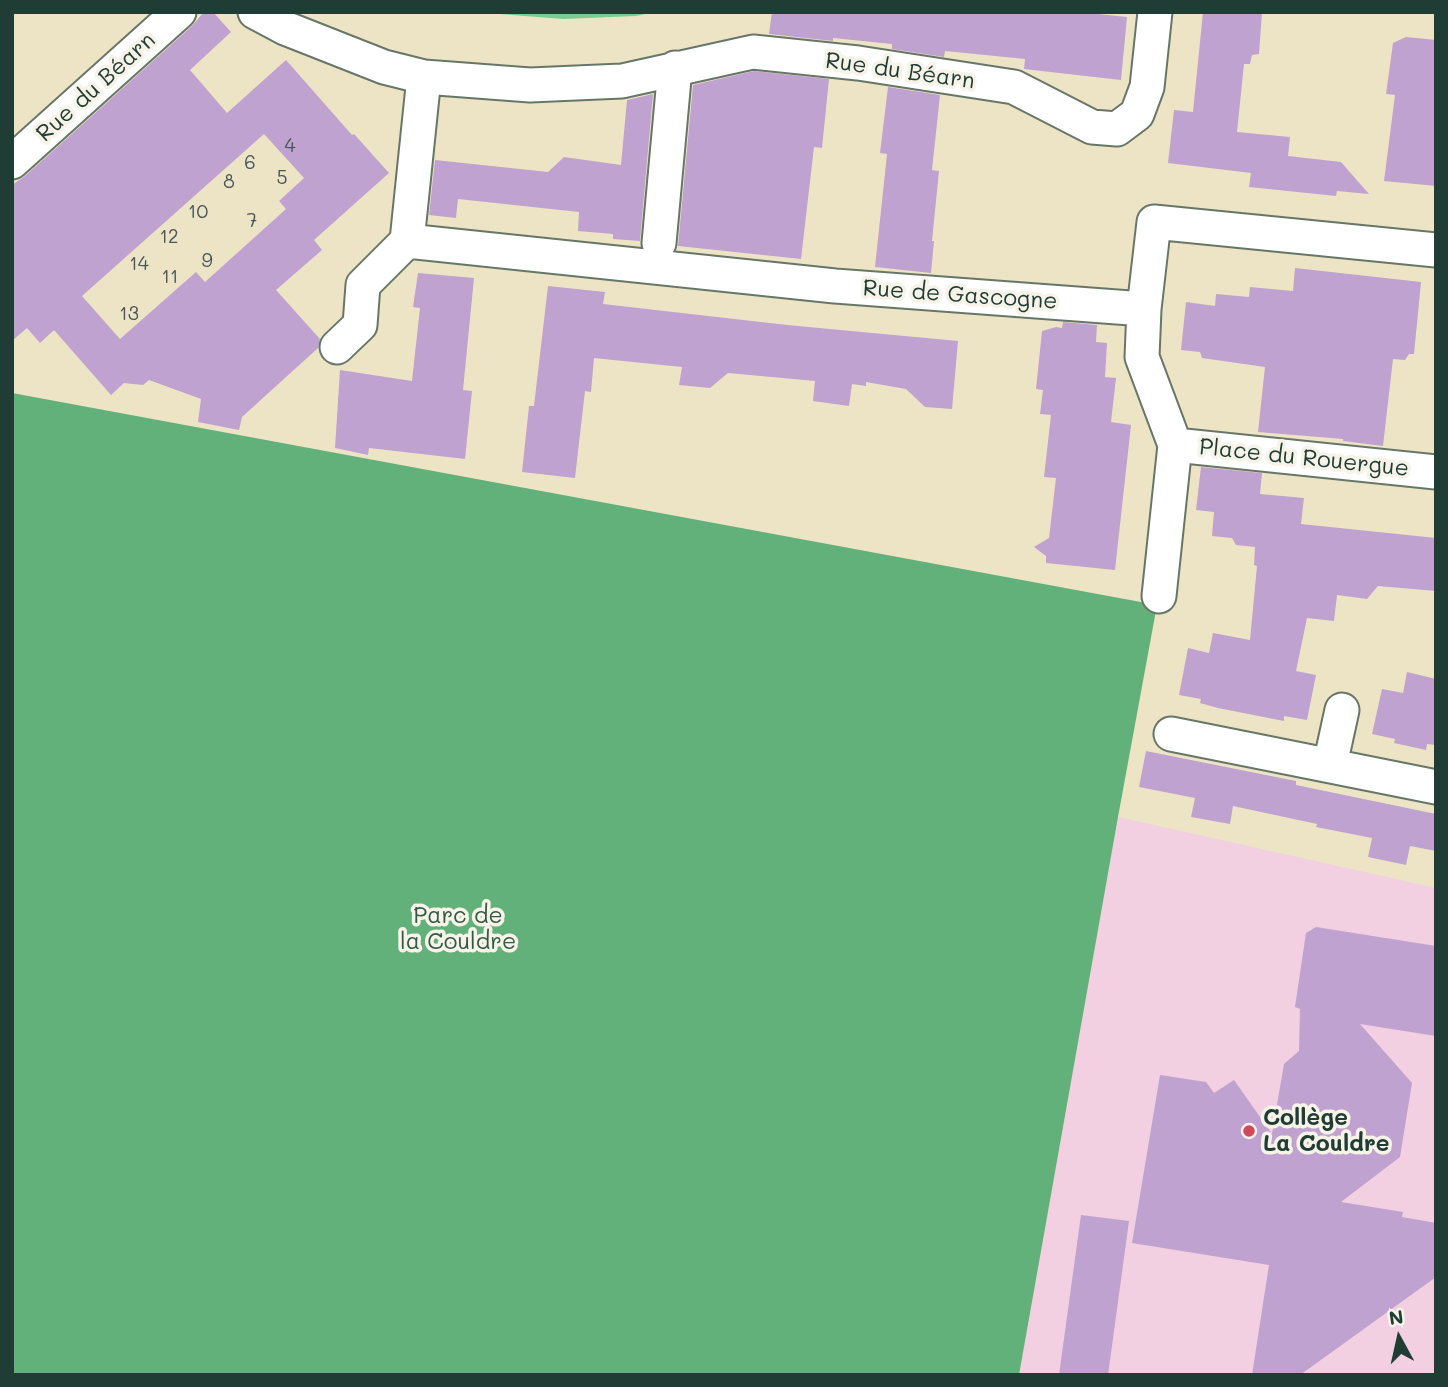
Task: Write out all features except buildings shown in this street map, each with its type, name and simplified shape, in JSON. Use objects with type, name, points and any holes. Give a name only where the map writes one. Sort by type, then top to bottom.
[{"type":"street","name":"Rue du Béarn","points":[[12,162],[179,12]]},
{"type":"street","name":"Rue du Béarn","points":[[255,12],[285,28],[384,67],[424,77],[530,85],[622,81],[753,52],[858,63],[1014,87],[1092,127],[1117,129],[1137,114],[1147,87],[1155,12]]},
{"type":"street","points":[[659,243],[675,68]]},
{"type":"street","points":[[337,347],[360,325],[363,285],[407,242],[424,77]]},
{"type":"street","points":[[1159,596],[1175,445],[1142,357],[1144,309],[1154,222],[1436,250]]},
{"type":"street","name":"Rue de Gascogne","points":[[407,242],[835,286],[1144,309]]},
{"type":"street","name":"Place du Rouergue","points":[[1175,445],[1435,464]]},
{"type":"street","points":[[1330,765],[1342,710]]},
{"type":"street","points":[[1171,734],[1436,787]]},
{"type":"shaded area","name":"Collège La Couldre","points":[[1118,817],[1436,888],[1436,1375],[1019,1375]]},
{"type":"green space","points":[[474,12],[655,12],[636,16],[563,19]]},
{"type":"green space","name":"Parc de la Couldre","points":[[12,393],[1157,605],[1019,1375],[12,1375]]},
{"type":"place","name":"Collège La Couldre","points":[[1249,1131]]}]
